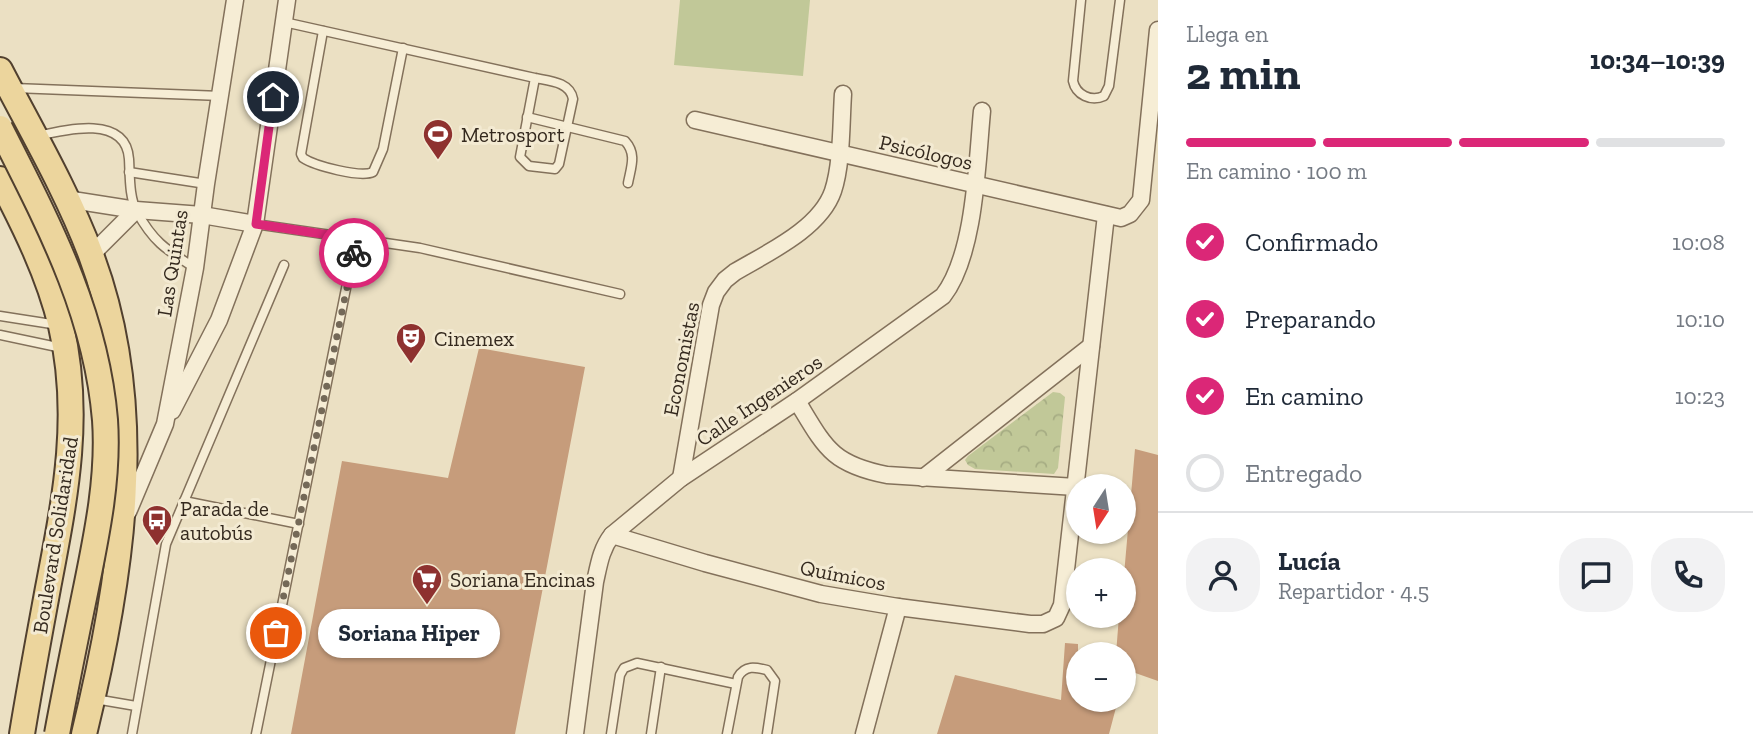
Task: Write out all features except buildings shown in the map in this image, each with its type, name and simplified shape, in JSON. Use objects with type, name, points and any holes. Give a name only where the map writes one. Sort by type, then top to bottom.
[{"type":"main road","points":[[5,79],[66,199],[91,255],[110,317],[118,362],[124,462],[122,524],[117,572],[93,698],[83,734]]},
{"type":"main road","points":[[0,128],[70,271],[87,325],[105,421],[97,535],[57,734]]},
{"type":"main road","name":"Boulevard Solidaridad","points":[[0,179],[38,260],[63,337],[71,401],[72,440],[63,512],[22,734]]},
{"type":"main road","points":[[41,625],[50,631],[73,638],[105,636]]},
{"type":"street","name":"Las Quintas","points":[[122,524],[165,424],[195,268],[235,0]]},
{"type":"street","points":[[165,424],[219,320],[256,224],[287,0]]},
{"type":"street","name":"Psicólogos","points":[[695,120],[1121,218],[1130,214],[1141,200],[1158,30]]},
{"type":"street","name":"Economistas","points":[[681,478],[706,330],[716,292],[735,272],[781,244],[818,216],[833,191],[843,94]]},
{"type":"street","name":"Calle Ingenieros","points":[[575,734],[598,569],[606,543],[612,535],[681,478],[797,401],[943,296],[962,259],[982,111]]},
{"type":"street","points":[[66,199],[256,224]]},
{"type":"street","points":[[91,255],[136,210]]},
{"type":"street","points":[[1077,474],[1106,215]]},
{"type":"street","points":[[923,478],[1090,346]]},
{"type":"street","points":[[797,401],[832,453],[847,464],[863,470],[923,478],[1066,486]]},
{"type":"street","name":"Químicos","points":[[612,535],[821,594],[1030,624],[1043,624],[1056,618],[1062,605],[1069,544]]},
{"type":"street","points":[[864,734],[898,607]]},
{"type":"lane","points":[[1081,0],[1073,80],[1078,92],[1091,99],[1104,96],[1110,86],[1120,0]]},
{"type":"lane","points":[[284,22],[323,30],[403,48],[535,78],[565,85],[572,91],[573,99],[559,164],[555,169],[529,166],[520,157],[535,78]]},
{"type":"lane","points":[[323,30],[302,153],[303,158],[317,165],[363,174],[373,172],[383,149],[403,48]]},
{"type":"lane","points":[[5,79],[221,96]]},
{"type":"lane","points":[[527,117],[625,141],[632,149],[633,158],[628,183]]},
{"type":"lane","points":[[34,137],[92,129],[112,132],[123,139],[127,146],[136,210],[157,243],[195,268]]},
{"type":"lane","points":[[129,172],[206,184]]},
{"type":"lane","points":[[256,224],[420,248],[620,294]]},
{"type":"lane","points":[[256,734],[356,239]]},
{"type":"lane","points":[[132,734],[166,544],[284,265]]},
{"type":"lane","points":[[0,316],[63,337]]},
{"type":"lane","points":[[0,335],[63,337]]},
{"type":"lane","points":[[184,501],[299,524]]},
{"type":"lane","points":[[611,734],[618,686],[624,668],[637,663],[736,684]]},
{"type":"lane","points":[[651,734],[661,667]]},
{"type":"lane","points":[[727,734],[736,684],[740,673],[748,668],[767,670],[773,676],[774,693],[767,734]]},
{"type":"lane","points":[[93,698],[136,706]]},
{"type":"green space","points":[[680,0],[810,0],[803,76],[674,65]]},
{"type":"green space","points":[[1053,392],[1065,397],[1058,468],[1054,474],[975,469],[968,465],[965,460],[968,456]]},
{"type":"way so far","points":[[276,633],[354,253]]},
{"type":"place","name":"Metrosport","points":[[438,161]]},
{"type":"place","name":"Cinemex","points":[[411,365]]},
{"type":"place","name":"Parada de autobús","points":[[157,547]]},
{"type":"place","name":"Soriana Encinas","points":[[427,606]]},
{"type":"place","name":"Soriana Hiper","points":[[276,633]]},
{"type":"route","points":[[273,97],[256,224],[356,239],[354,253]]}]
